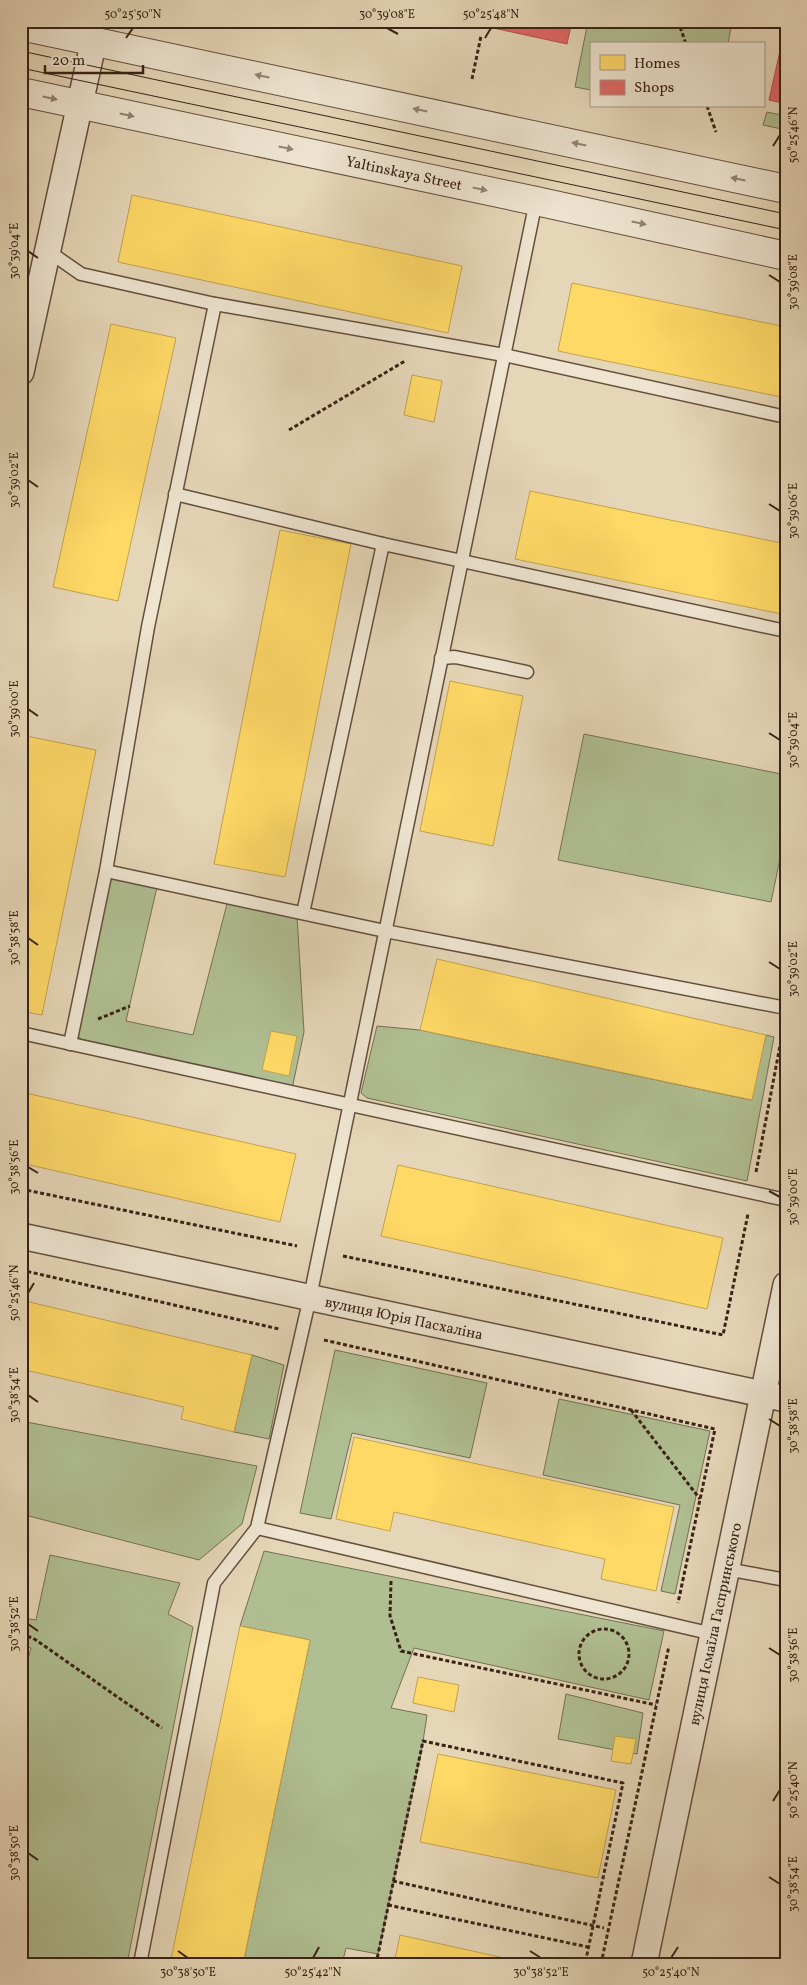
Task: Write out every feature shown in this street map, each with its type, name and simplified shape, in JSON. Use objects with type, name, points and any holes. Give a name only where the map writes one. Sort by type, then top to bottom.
[{"type":"street","points":[[21,26],[94,40],[786,189]]},
{"type":"street","points":[[21,372],[94,40]]},
{"type":"street","name":"Yaltinskaya Street","points":[[21,92],[786,256]]},
{"type":"street","name":"вулиця Юрія Пасхаліна","points":[[21,1236],[774,1397]]},
{"type":"street","name":"вулиця Ісмаїла Гаспринського","points":[[644,1964],[726,1569],[774,1397],[786,1285]]},
{"type":"lane","points":[[140,1964],[214,1583],[257,1528],[310,1297],[536,201]]},
{"type":"lane","points":[[48,251],[81,274],[215,304],[504,355],[786,417]]},
{"type":"lane","points":[[70,1044],[106,871],[148,627],[215,304]]},
{"type":"lane","points":[[176,494],[383,544],[786,631]]},
{"type":"lane","points":[[303,913],[383,544]]},
{"type":"lane","points":[[441,658],[455,657],[527,672]]},
{"type":"lane","points":[[106,871],[385,931],[786,1008]]},
{"type":"lane","points":[[21,1033],[786,1200]]},
{"type":"lane","points":[[257,1528],[713,1634]]},
{"type":"lane","points":[[726,1569],[786,1580]]},
{"type":"path","points":[[678,21],[685,42]]},
{"type":"path","points":[[472,79],[481,36]]},
{"type":"path","points":[[708,108],[716,132]]},
{"type":"path","points":[[290,430],[435,343]]},
{"type":"path","points":[[21,1189],[723,1335]]},
{"type":"path","points":[[21,1270],[715,1429],[601,1964]]},
{"type":"path","points":[[631,1410],[700,1499]]},
{"type":"path","points":[[392,1559],[390,1616],[401,1651],[656,1705]]},
{"type":"path","points":[[606,1628],[621,1634],[626,1641],[630,1656],[628,1664],[617,1676],[601,1680],[592,1677],[586,1672],[579,1656],[583,1639],[598,1629],[606,1628]]},
{"type":"path","points":[[21,1635],[32,1638],[183,1742]]},
{"type":"path","points":[[376,1964],[423,1741],[623,1783],[585,1964]]},
{"type":"path","points":[[393,1881],[604,1928]]},
{"type":"path","points":[[388,1905],[588,1947]]},
{"type":"green space","points":[[588,21],[732,21],[728,42],[590,42],[590,90],[575,87]]},
{"type":"green space","points":[[767,112],[786,116],[786,130],[763,125]]},
{"type":"green space","points":[[584,734],[786,775],[786,830],[771,902],[558,860]]},
{"type":"green space","points":[[113,878],[157,887],[126,1021],[193,1035],[228,900],[297,916],[304,1032],[292,1089],[80,1039],[77,1033],[109,880]]},
{"type":"green space","points":[[377,1026],[420,1030],[751,1100],[766,1035],[774,1037],[747,1181],[367,1098],[361,1093]]},
{"type":"green space","points":[[335,1350],[487,1383],[470,1458],[352,1433],[331,1519],[300,1513]]},
{"type":"green space","points":[[252,1355],[284,1365],[269,1439],[234,1432]]},
{"type":"green space","points":[[559,1399],[710,1431],[675,1594],[661,1591],[680,1505],[543,1475]]},
{"type":"green space","points":[[21,1421],[257,1466],[242,1524],[199,1560],[21,1514]]},
{"type":"green space","points":[[264,1551],[664,1631],[649,1700],[414,1648],[391,1708],[427,1715],[422,1748],[378,1954],[346,1948],[342,1964],[243,1964],[310,1640],[240,1626]]},
{"type":"green space","points":[[50,1555],[180,1583],[168,1614],[193,1627],[127,1964],[21,1964],[21,1686],[31,1648],[21,1645],[21,1618],[36,1620]]},
{"type":"green space","points":[[566,1694],[643,1713],[637,1754],[558,1739]]},
{"type":"building: Homes","points":[[132,195],[462,266],[448,333],[118,262]]},
{"type":"building: Homes","points":[[572,283],[786,327],[786,398],[558,351]]},
{"type":"building: Homes","points":[[111,324],[176,338],[118,601],[53,587]]},
{"type":"building: Homes","points":[[412,375],[442,381],[434,422],[404,415]]},
{"type":"building: Homes","points":[[530,491],[786,544],[786,615],[515,559]]},
{"type":"building: Homes","points":[[280,530],[351,544],[285,877],[214,864]]},
{"type":"building: Homes","points":[[450,681],[523,696],[493,846],[420,831]]},
{"type":"building: Homes","points":[[26,736],[96,750],[42,1015],[21,1011],[21,757]]},
{"type":"building: Homes","points":[[437,959],[766,1035],[752,1100],[420,1030]]},
{"type":"building: Homes","points":[[271,1031],[297,1036],[289,1076],[262,1070]]},
{"type":"building: Homes","points":[[21,1092],[296,1154],[280,1222],[21,1163]]},
{"type":"building: Homes","points":[[398,1165],[723,1238],[707,1309],[381,1236]]},
{"type":"building: Homes","points":[[21,1300],[252,1355],[234,1432],[181,1419],[184,1407],[21,1369]]},
{"type":"building: Homes","points":[[354,1437],[674,1507],[656,1591],[601,1579],[605,1559],[394,1512],[390,1531],[336,1519]]},
{"type":"building: Homes","points":[[240,1626],[310,1640],[243,1964],[170,1964]]},
{"type":"building: Homes","points":[[418,1677],[459,1685],[454,1712],[413,1703]]},
{"type":"building: Homes","points":[[615,1736],[636,1739],[631,1764],[611,1761]]},
{"type":"building: Homes","points":[[438,1754],[616,1790],[598,1878],[420,1842]]},
{"type":"building: Homes","points":[[400,1935],[531,1964],[394,1964]]},
{"type":"building: Shops","points":[[461,21],[572,21],[567,44]]},
{"type":"building: Shops","points":[[784,33],[786,33],[786,104],[769,100]]},
{"type":"tram line","points":[[21,51],[786,214]]},
{"type":"tram line","points":[[21,68],[786,230]]}]
